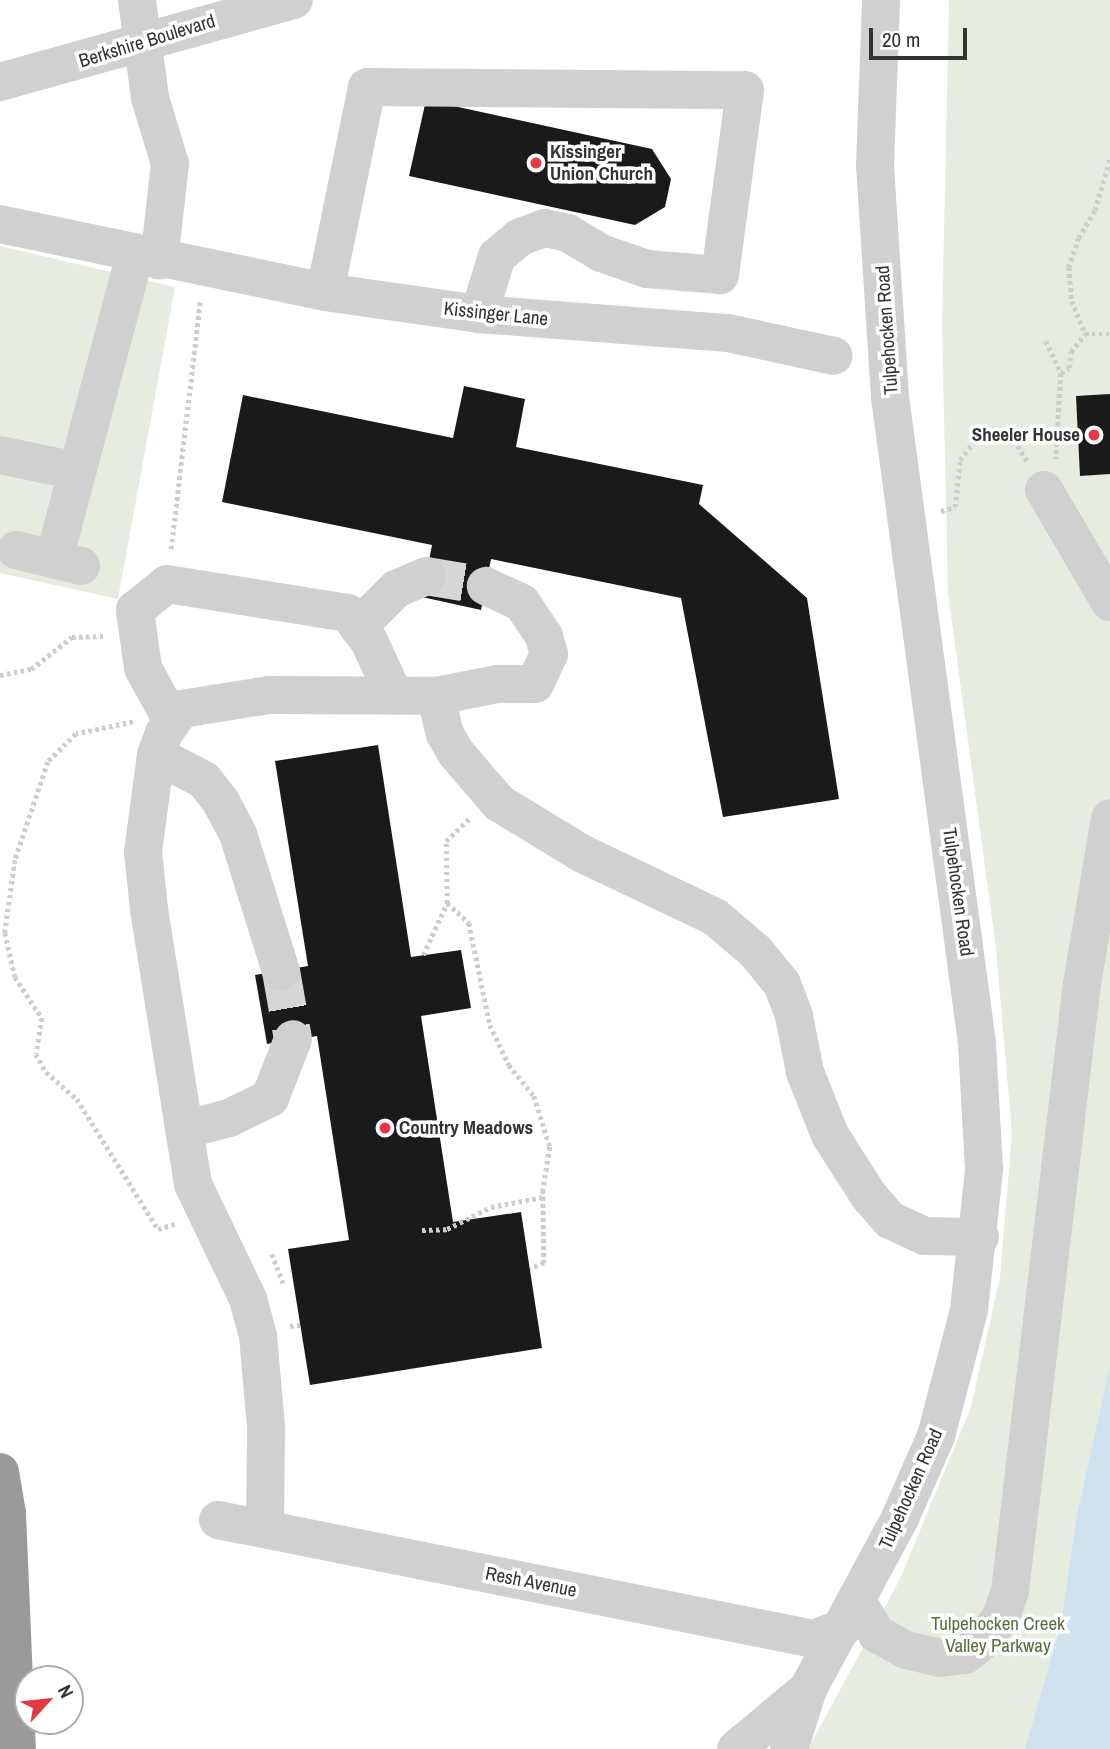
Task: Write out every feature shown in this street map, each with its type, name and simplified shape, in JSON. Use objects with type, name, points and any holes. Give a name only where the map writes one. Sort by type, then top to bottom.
[{"type":"highway","points":[[0,1472],[7,1514],[17,1749]]},
{"type":"street","points":[[16,550],[68,563],[77,471],[147,257],[170,164],[150,98],[137,0]]},
{"type":"street","name":"Berkshire Boulevard","points":[[0,82],[294,0]]},
{"type":"street","name":"Tulpehocken Road","points":[[789,1749],[808,1689],[851,1614],[936,1436],[969,1311],[980,1237],[984,1169],[981,1080],[890,397],[875,166],[881,2]]},
{"type":"street","points":[[325,292],[366,87],[745,90],[720,275],[647,269],[601,253],[568,233],[545,228],[520,237],[497,256],[479,314]]},
{"type":"street","name":"Kissinger Lane","points":[[0,224],[204,269],[325,292],[479,314],[728,333],[834,356]]},
{"type":"street","points":[[0,455],[77,471]]},
{"type":"street","points":[[1044,490],[1110,602]]},
{"type":"street","points":[[358,627],[396,589],[426,576]]},
{"type":"street","points":[[281,971],[238,834],[222,802],[164,738],[143,668],[135,610],[167,584],[348,613],[394,695]]},
{"type":"street","points":[[265,1529],[266,1427],[258,1336],[248,1299],[193,1184],[143,852],[164,738],[181,709],[269,695],[436,696],[497,684],[534,684],[549,654],[544,636],[522,603],[486,586]]},
{"type":"street","points":[[436,696],[445,734],[477,783],[492,796],[583,854],[715,917],[755,952],[782,984],[794,1016],[805,1072],[830,1135],[869,1196],[890,1220],[925,1237],[980,1237]]},
{"type":"street","points":[[851,1614],[877,1634],[906,1650],[940,1658],[965,1655],[983,1641],[1001,1617],[1010,1591],[1082,984],[1110,818]]},
{"type":"street","points":[[184,1130],[229,1118],[270,1098],[293,1039]]},
{"type":"street","name":"Resh Avenue","points":[[218,1520],[814,1639],[851,1614]]},
{"type":"street","points":[[736,1749],[808,1689]]},
{"type":"path","points":[[1085,334],[1072,301],[1069,267],[1079,238],[1095,211],[1110,160]]},
{"type":"path","points":[[167,584],[204,269]]},
{"type":"path","points":[[1085,334],[1110,334]]},
{"type":"path","points":[[1062,373],[1069,368],[1071,352],[1085,334]]},
{"type":"path","points":[[908,517],[955,507],[960,460],[975,441],[997,433],[1014,440],[1044,490],[1055,474],[1062,373],[1046,341]]},
{"type":"path","points":[[0,675],[31,669],[72,637],[138,635]]},
{"type":"path","points":[[164,738],[118,722],[76,734],[48,762],[15,860],[5,933],[15,977],[42,1018],[36,1054],[46,1072],[77,1099],[158,1229],[206,1215]]},
{"type":"path","points":[[423,955],[447,903],[446,841],[492,796]]},
{"type":"path","points":[[447,903],[470,923],[490,1025],[509,1065],[534,1096],[550,1147],[543,1197],[544,1263],[530,1269]]},
{"type":"path","points":[[422,1230],[447,1229],[491,1207],[543,1197]]},
{"type":"green space","name":"Tulpehocken Creek Valley Parkway","points":[[949,0],[1110,0],[1110,1749],[808,1749],[900,1579],[971,1407],[1000,1277],[1012,1134],[996,948],[948,593],[942,324]]},
{"type":"green space","points":[[0,246],[175,287],[118,599],[0,573]]},
{"type":"water","points":[[1110,1366],[1110,1749],[1025,1749],[1061,1624],[1077,1515]]},
{"type":"building","name":"Kissinger Union Church","points":[[426,100],[652,149],[671,179],[665,207],[635,225],[409,176]]},
{"type":"building","points":[[464,386],[525,399],[516,447],[703,485],[699,504],[807,598],[839,799],[723,817],[681,598],[491,559],[481,610],[422,597],[432,545],[222,502],[243,395],[453,438]]},
{"type":"building","name":"Sheeler House","points":[[1110,394],[1110,474],[1080,476],[1076,396]]},
{"type":"building","name":"Country Meadows","points":[[378,745],[411,957],[461,950],[471,1008],[421,1016],[453,1222],[521,1212],[542,1348],[310,1385],[288,1249],[349,1240],[317,1036],[267,1044],[255,975],[308,966],[275,761]]},
{"type":"tunnel","points":[[426,576],[486,586]]},
{"type":"tunnel","points":[[281,971],[293,1039]]},
{"type":"place","name":"Kissinger Union Church","points":[[536,163]]},
{"type":"place","name":"Sheeler House","points":[[1094,435]]},
{"type":"place","name":"Country Meadows","points":[[385,1128]]}]
